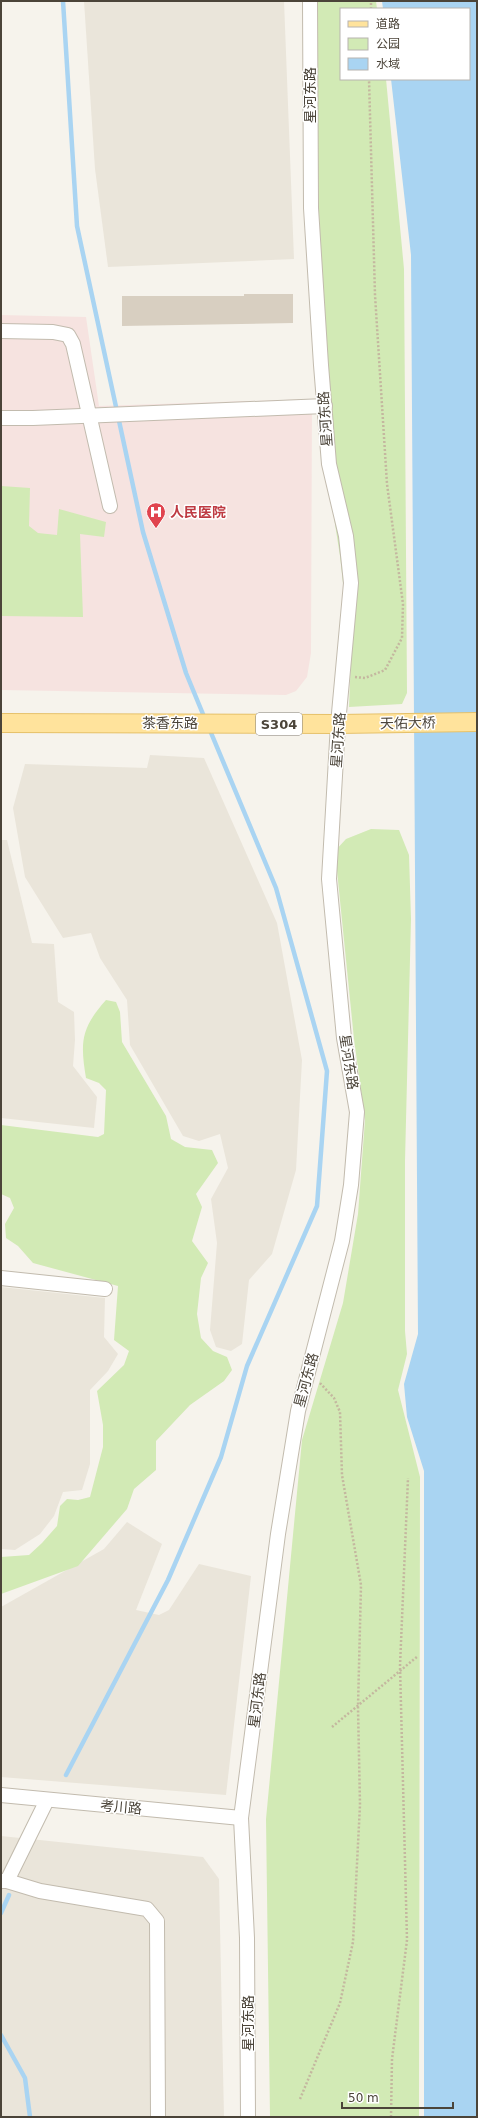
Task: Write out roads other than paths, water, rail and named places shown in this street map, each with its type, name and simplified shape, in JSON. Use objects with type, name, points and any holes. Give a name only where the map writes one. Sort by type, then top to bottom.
[{"type":"main road","name":"天佑大桥","points":[[338,724],[477,722]]},
{"type":"main road","name":"茶香东路","points":[[1,723],[338,724]]},
{"type":"street","name":"星河东路","points":[[248,2117],[247,1938],[241,1818],[278,1534],[298,1411],[342,1241],[351,1185],[356,1112],[344,1038],[329,879],[338,724],[351,583],[346,536],[329,464],[324,406],[311,208],[310,1]]},
{"type":"street","points":[[1,331],[53,332],[68,335],[73,344],[110,506]]},
{"type":"street","points":[[1,418],[89,416],[324,406]]},
{"type":"street","points":[[1,1278],[105,1289]]},
{"type":"street","name":"考川路","points":[[1,1795],[241,1818]]},
{"type":"street","points":[[47,1800],[4,1881],[40,1891],[147,1909],[157,1921],[158,2117]]},
{"type":"water","points":[[382,1],[477,1],[477,2117],[424,2117],[424,1471],[407,1417],[404,1384],[418,1334],[411,255],[391,80],[470,80],[470,8],[383,8]]},
{"type":"waterway","points":[[63,1],[77,226],[143,532],[186,673],[205,719]]},
{"type":"waterway","points":[[66,1775],[168,1580],[221,1457],[247,1366],[317,1206],[327,1071],[276,888],[209,728]]},
{"type":"waterway","points":[[1,1913],[9,1895]]},
{"type":"waterway","points":[[1,2035],[25,2078],[30,2117]]},
{"type":"place","name":"人民医院","points":[[156,529]]}]
